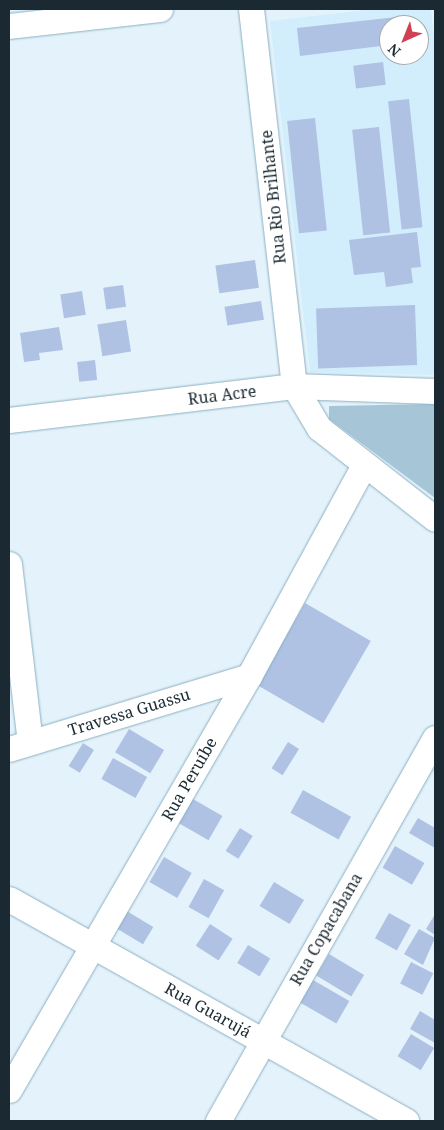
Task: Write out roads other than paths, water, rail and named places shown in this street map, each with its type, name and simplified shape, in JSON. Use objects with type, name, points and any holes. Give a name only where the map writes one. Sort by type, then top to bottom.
[{"type":"street","points":[[9,26],[160,9]]},
{"type":"street","name":"Rua Rio Brilhante","points":[[251,9],[294,386]]},
{"type":"street","points":[[294,386],[319,428],[435,519]]},
{"type":"street","name":"Rua Acre","points":[[9,420],[294,386],[435,391]]},
{"type":"street","name":"Rua Peruíbe","points":[[9,1090],[249,676],[364,465]]},
{"type":"street","points":[[9,564],[19,746]]},
{"type":"street","name":"Travessa Guassu","points":[[19,746],[249,676]]},
{"type":"street","name":"Rua Copacabana","points":[[218,1121],[435,738]]},
{"type":"street","name":"Rua Guarujá","points":[[9,899],[406,1121]]}]
